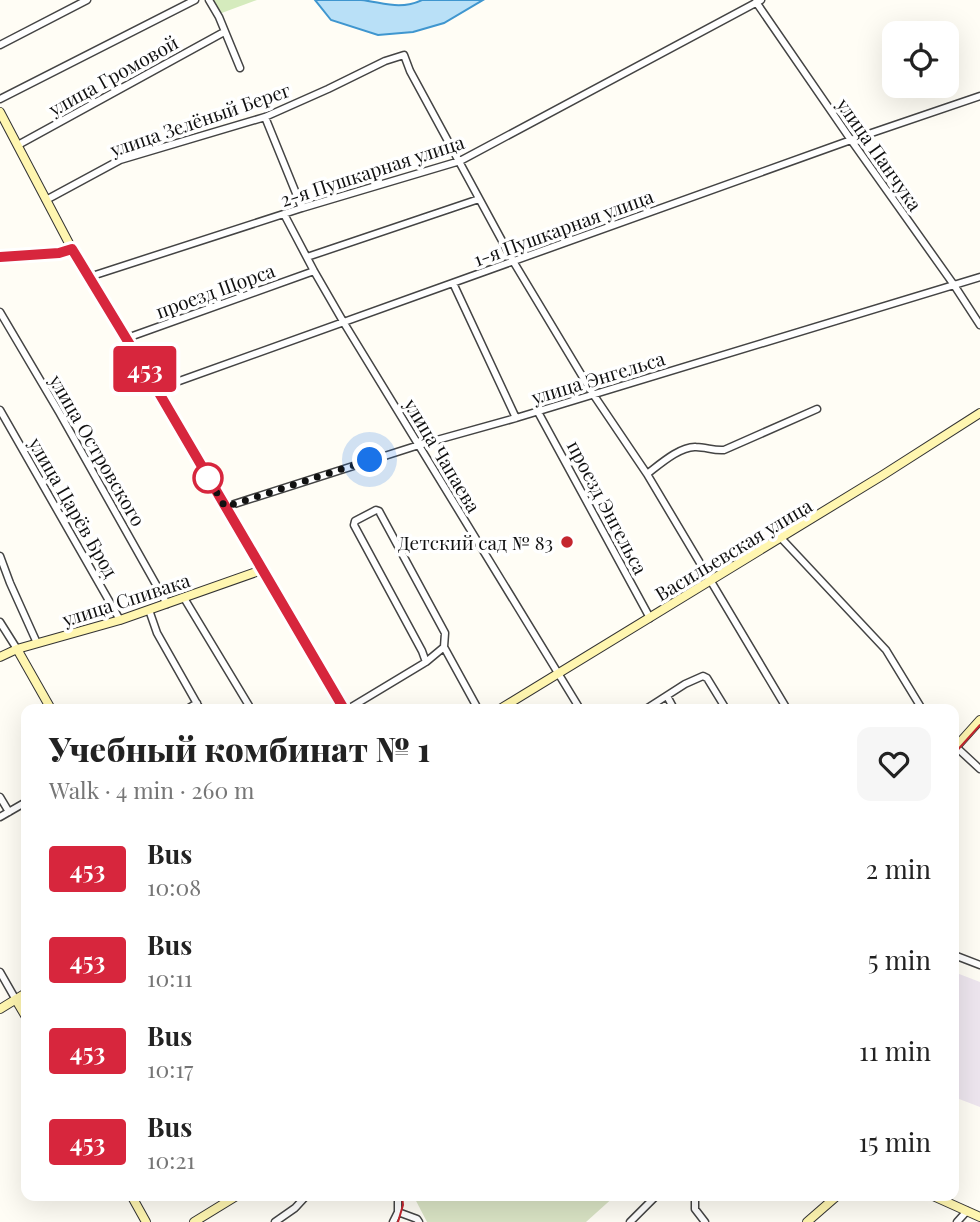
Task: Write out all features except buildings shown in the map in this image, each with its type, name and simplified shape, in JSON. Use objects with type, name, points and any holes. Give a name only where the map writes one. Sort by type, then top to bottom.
[{"type":"main road","points":[[0,112],[72,249],[343,704]]},
{"type":"main road","points":[[0,257],[59,253],[72,249]]},
{"type":"main road","name":"Васильевская улица","points":[[508,704],[980,413]]},
{"type":"main road","name":"улица Спивака","points":[[0,657],[17,649],[120,620],[262,570]]},
{"type":"main road","points":[[17,649],[48,704]]},
{"type":"main road","points":[[959,742],[980,720]]},
{"type":"main road","points":[[0,1009],[21,996]]},
{"type":"main road","points":[[16,1000],[21,1008]]},
{"type":"main road","points":[[134,1201],[146,1222]]},
{"type":"main road","points":[[194,1222],[228,1201]]},
{"type":"main road","points":[[807,1222],[831,1201]]},
{"type":"main road","points":[[944,1201],[980,1217]]},
{"type":"street","points":[[0,45],[87,0]]},
{"type":"street","points":[[0,99],[195,0]]},
{"type":"street","points":[[209,0],[240,68]]},
{"type":"street","name":"улица Панчука","points":[[757,1],[980,325]]},
{"type":"street","name":"2-я Пушкарная улица","points":[[89,277],[302,208],[460,161],[757,1]]},
{"type":"street","name":"улица Громовой","points":[[18,145],[224,32]]},
{"type":"street","name":"улица Зелёный Берег","points":[[46,200],[120,160],[265,117],[385,61],[404,55],[410,71],[460,161]]},
{"type":"street","name":"1-я Пушкарная улица","points":[[157,389],[980,96]]},
{"type":"street","points":[[265,117],[302,208]]},
{"type":"street","points":[[460,161],[513,261],[593,394],[647,474],[784,704]]},
{"type":"street","points":[[307,257],[480,199]]},
{"type":"street","name":"улица Чапаева","points":[[284,214],[345,323],[577,704]]},
{"type":"street","name":"проезд Щорса","points":[[127,338],[314,271]]},
{"type":"street","name":"улица Энгельса","points":[[225,507],[419,445],[538,412],[980,277]]},
{"type":"street","points":[[453,283],[516,418]]},
{"type":"street","name":"улица Островского","points":[[0,312],[167,604]]},
{"type":"street","points":[[647,474],[688,448],[694,446],[724,450],[817,409]]},
{"type":"street","name":"улица Царёв Брод","points":[[0,410],[120,620]]},
{"type":"street","name":"проезд Энгельса","points":[[538,412],[650,618]]},
{"type":"street","points":[[426,662],[354,526],[355,521],[373,510],[379,511],[445,633],[444,647],[475,704]]},
{"type":"street","points":[[781,538],[886,650],[919,704]]},
{"type":"street","points":[[0,556],[37,643]]},
{"type":"street","points":[[184,598],[248,704]]},
{"type":"street","points":[[149,610],[157,633],[198,704]]},
{"type":"street","points":[[0,622],[17,649]]},
{"type":"street","points":[[355,704],[426,662],[444,647]]},
{"type":"street","points":[[654,704],[699,677],[706,678],[723,704]]},
{"type":"street","points":[[667,696],[671,704]]},
{"type":"street","points":[[959,751],[980,769]]},
{"type":"street","points":[[0,797],[9,811]]},
{"type":"street","points":[[0,817],[21,805]]},
{"type":"street","points":[[959,957],[980,965]]},
{"type":"street","points":[[0,972],[16,1000]]},
{"type":"street","points":[[275,1222],[301,1201]]},
{"type":"street","points":[[393,1222],[398,1212],[398,1201]]},
{"type":"street","points":[[630,1222],[651,1201]]},
{"type":"street","points":[[695,1201],[695,1209],[705,1222]]},
{"type":"street","points":[[957,1222],[967,1211]]},
{"type":"street","points":[[398,1212],[419,1222]]},
{"type":"shaded area","points":[[959,974],[980,982],[980,1107],[959,1099]]},
{"type":"green space","points":[[212,0],[257,0],[219,14]]},
{"type":"green space","points":[[416,1201],[609,1201],[586,1222],[427,1222]]},
{"type":"water","points":[[315,0],[361,0],[406,5],[422,0],[483,0],[444,23],[413,32],[378,35],[331,20]]},
{"type":"tram line","points":[[959,748],[980,725]]},
{"type":"tram line","points":[[398,1222],[403,1201]]},
{"type":"bus line","name":"453","points":[[0,257],[59,253],[72,249],[341,704]]},
{"type":"place","name":"Детский сад № 83","points":[[567,542]]},
{"type":"route","points":[[208,478],[203,469],[225,507],[370,460]]}]
